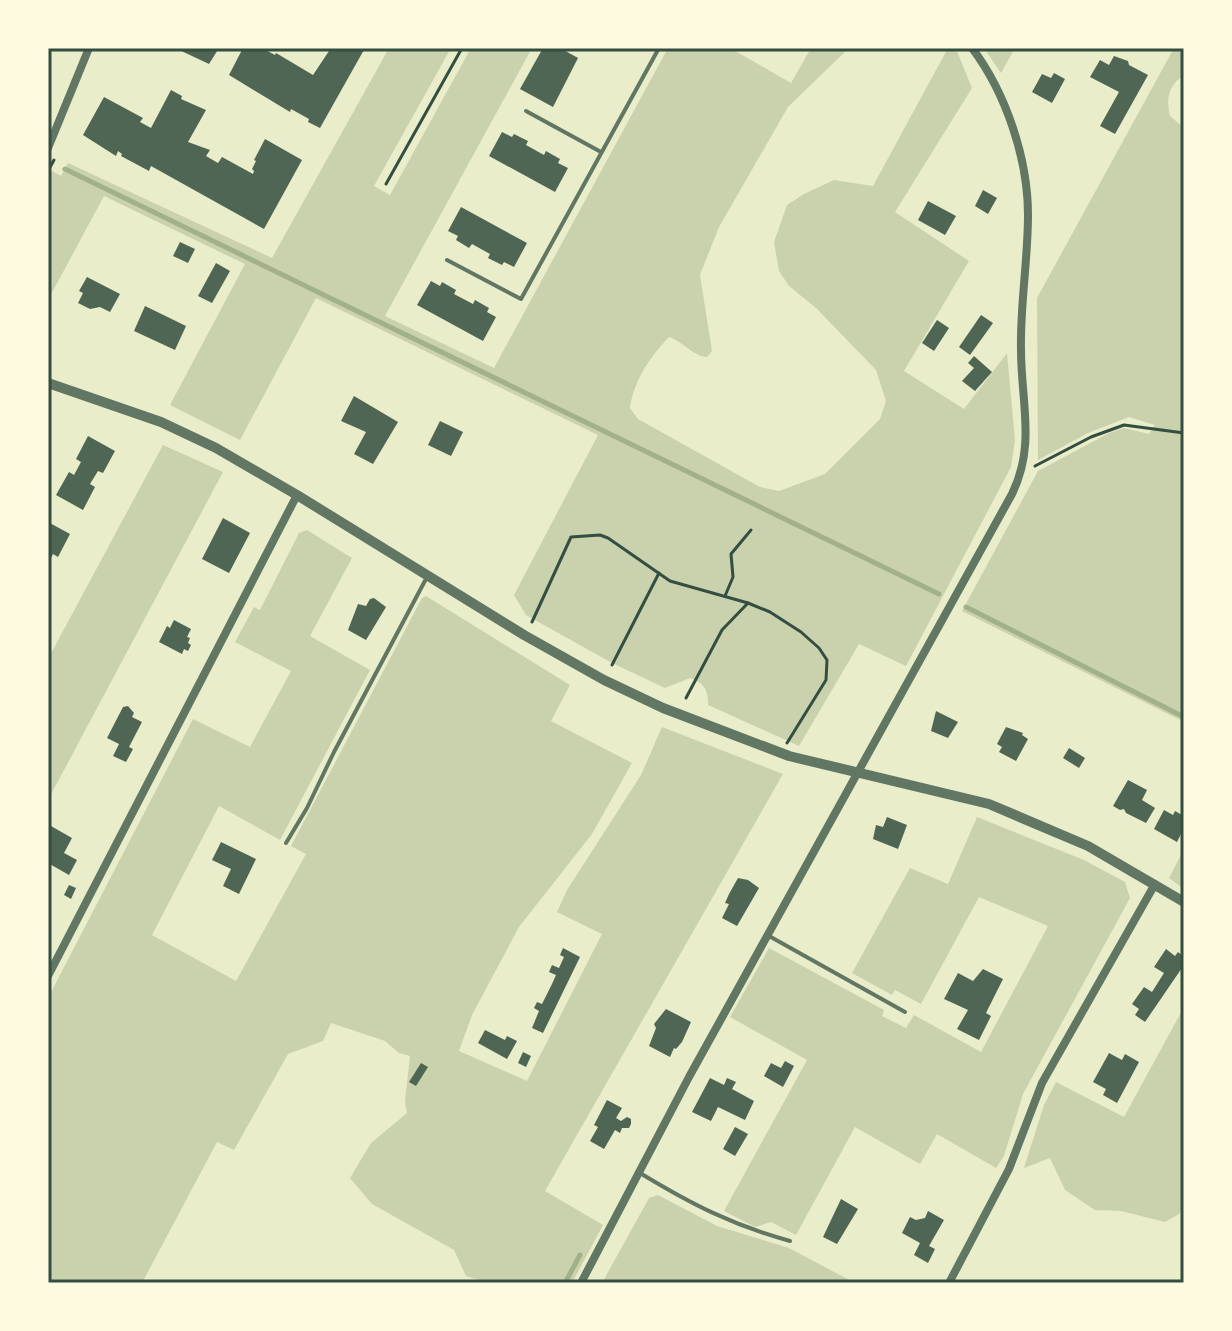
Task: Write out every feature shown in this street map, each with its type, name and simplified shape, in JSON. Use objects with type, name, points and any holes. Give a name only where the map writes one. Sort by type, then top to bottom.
[{"type":"street","points":[[49,142],[89,48]]},
{"type":"street","points":[[581,1283],[664,1123],[1012,494],[1024,467],[1027,440],[1021,338],[1027,233],[1025,189],[1020,157],[1000,98],[972,48]]},
{"type":"street","points":[[48,383],[161,422],[216,448],[524,635],[604,680],[663,708],[763,748],[989,804],[1088,846],[1184,902]]},
{"type":"street","points":[[48,976],[297,495]]},
{"type":"street","points":[[949,1283],[1009,1169],[1042,1083],[1155,884]]},
{"type":"lane","points":[[447,260],[521,299],[659,48]]},
{"type":"lane","points":[[526,111],[601,152]]},
{"type":"lane","points":[[286,843],[428,576]]},
{"type":"lane","points":[[767,935],[905,1012]]},
{"type":"lane","points":[[640,1173],[695,1206],[746,1229],[790,1241]]},
{"type":"path","points":[[386,184],[462,48]]},
{"type":"path","points":[[1024,467],[1033,467],[1091,437],[1124,425],[1184,433]]},
{"type":"path","points":[[725,597],[733,577],[731,554],[751,530]]},
{"type":"path","points":[[532,622],[571,537],[600,535],[685,587],[748,603],[770,612],[801,632],[827,660],[826,680],[786,745]]},
{"type":"path","points":[[612,665],[659,573]]},
{"type":"path","points":[[686,698],[722,630],[748,603]]},
{"type":"green space","points":[[389,48],[451,48],[374,186],[390,195],[471,48],[532,48],[385,316],[494,368],[668,48],[730,48],[791,83],[811,48],[849,48],[788,107],[719,227],[700,275],[712,351],[707,357],[702,356],[669,337],[644,370],[630,408],[638,419],[760,487],[779,491],[825,474],[880,419],[886,401],[876,370],[816,308],[789,286],[779,271],[774,242],[787,205],[834,180],[873,186],[948,48],[956,49],[972,88],[895,212],[969,261],[904,371],[964,409],[1007,353],[1015,440],[1011,467],[906,666],[859,644],[799,746],[708,705],[706,691],[695,680],[690,678],[665,688],[612,663],[526,615],[514,595],[598,435],[316,298],[240,440],[170,405],[245,264],[104,196],[48,300],[48,179],[52,171],[61,176],[68,163],[272,258]]},
{"type":"green space","points":[[984,48],[1015,48],[1001,73]]},
{"type":"green space","points":[[1174,48],[1184,48],[1184,75],[1171,88],[1168,104],[1170,116],[1184,128],[1184,722],[962,611],[1038,471],[1109,433],[1124,428],[1149,434],[1155,425],[1129,417],[1088,433],[1038,460],[1037,298]]},
{"type":"green space","points":[[163,445],[223,472],[48,800],[48,659]]},
{"type":"green space","points":[[307,530],[352,558],[310,636],[370,670],[280,840],[219,806],[152,935],[236,981],[306,854],[291,846],[422,598],[426,596],[570,685],[551,721],[632,763],[592,834],[519,927],[472,1015],[459,1051],[527,1081],[602,934],[557,912],[567,890],[641,775],[662,727],[783,774],[545,1191],[603,1225],[572,1283],[489,1283],[466,1276],[454,1250],[372,1204],[350,1178],[371,1143],[407,1113],[405,1101],[410,1056],[399,1053],[385,1041],[331,1023],[323,1041],[288,1054],[234,1150],[217,1142],[142,1283],[48,1283],[48,998],[193,719],[250,747],[291,671],[235,642],[254,607],[260,610],[299,533]]},
{"type":"green space","points":[[977,817],[1084,860],[1125,882],[1130,898],[1023,1094],[1004,1156],[996,1168],[937,1134],[920,1164],[855,1127],[796,1235],[771,1222],[755,1227],[724,1211],[807,1060],[730,1017],[769,948],[884,1010],[882,1016],[906,1028],[914,1015],[981,1052],[1048,926],[979,897],[921,1004],[895,990],[892,995],[852,973],[910,868],[948,884]]},
{"type":"green space","points":[[1184,849],[1184,889],[1169,878]]},
{"type":"green space","points":[[1184,1007],[1184,1207],[1179,1214],[1165,1222],[1121,1211],[1095,1210],[1065,1190],[1050,1158],[1024,1168],[1044,1105],[1056,1082],[1124,1117]]},
{"type":"green space","points":[[658,1195],[717,1226],[789,1248],[855,1283],[602,1283],[649,1198]]},
{"type":"building","points":[[175,48],[219,48],[209,64]]},
{"type":"building","points":[[243,48],[262,48],[276,53],[313,75],[329,51],[325,48],[365,48],[320,128],[229,75]]},
{"type":"building","points":[[543,48],[560,48],[578,58],[553,107],[520,89]]},
{"type":"building","points":[[1114,56],[1128,61],[1129,65],[1148,75],[1115,134],[1100,126],[1119,92],[1090,77],[1100,60],[1109,65]]},
{"type":"building","points":[[1054,73],[1065,79],[1052,103],[1032,92],[1042,74],[1051,78]]},
{"type":"building","points":[[171,90],[182,96],[181,99],[206,110],[188,142],[210,150],[206,156],[218,163],[222,157],[253,174],[254,160],[265,139],[302,160],[264,229],[151,166],[149,171],[121,156],[118,151],[116,156],[83,135],[104,97],[143,118],[140,122],[151,128]]},
{"type":"building","points":[[502,132],[528,141],[526,145],[544,155],[546,151],[568,168],[555,192],[489,156]]},
{"type":"building","points":[[983,190],[997,198],[988,214],[975,206]]},
{"type":"building","points":[[928,201],[956,216],[945,235],[918,220]]},
{"type":"building","points":[[461,207],[527,243],[514,267],[488,258],[490,254],[472,244],[469,248],[456,240],[458,236],[448,231]]},
{"type":"building","points":[[180,242],[195,249],[188,263],[173,256]]},
{"type":"building","points":[[216,263],[230,271],[212,303],[198,296]]},
{"type":"building","points":[[87,277],[120,294],[110,312],[100,307],[90,309],[78,303],[83,293],[79,291]]},
{"type":"building","points":[[431,281],[440,286],[442,282],[456,290],[454,294],[489,308],[487,312],[496,317],[483,341],[417,305]]},
{"type":"building","points":[[145,306],[186,326],[175,350],[134,331]]},
{"type":"building","points":[[981,315],[993,323],[970,355],[959,347]]},
{"type":"building","points":[[937,320],[949,328],[934,351],[922,343]]},
{"type":"building","points":[[974,356],[992,372],[975,391],[962,381],[974,368],[968,363]]},
{"type":"building","points":[[354,396],[398,422],[373,464],[354,454],[366,432],[341,421]]},
{"type":"building","points":[[440,421],[463,432],[451,456],[428,445]]},
{"type":"building","points":[[88,436],[115,451],[103,473],[98,471],[90,484],[95,487],[83,510],[56,495],[69,472],[74,475],[81,462],[76,459]]},
{"type":"building","points":[[223,518],[250,533],[229,573],[202,559]]},
{"type":"building","points":[[48,522],[70,534],[58,557],[53,554],[48,564]]},
{"type":"building","points":[[374,598],[386,607],[366,640],[348,630],[358,604],[366,606]]},
{"type":"building","points":[[174,620],[191,629],[187,637],[191,645],[182,654],[159,642],[167,626],[170,628]]},
{"type":"building","points":[[128,706],[134,713],[132,717],[142,722],[129,747],[133,749],[126,762],[113,756],[119,744],[107,738],[123,707]]},
{"type":"building","points":[[936,711],[958,722],[948,738],[931,731]]},
{"type":"building","points":[[1006,727],[1023,733],[1028,739],[1016,761],[999,752],[1002,747],[997,744]]},
{"type":"building","points":[[1069,748],[1085,758],[1079,768],[1063,758]]},
{"type":"building","points":[[1128,780],[1147,790],[1142,800],[1155,808],[1146,823],[1113,806]]},
{"type":"building","points":[[1164,810],[1184,816],[1184,828],[1177,842],[1154,829]]},
{"type":"building","points":[[887,817],[907,825],[898,849],[873,839],[876,825],[883,827]]},
{"type":"building","points":[[51,826],[72,838],[64,853],[77,860],[69,875],[48,863],[48,832]]},
{"type":"building","points":[[221,842],[256,859],[239,894],[223,886],[231,869],[212,860]]},
{"type":"building","points":[[738,878],[748,880],[759,888],[737,926],[722,918],[729,904],[725,903]]},
{"type":"building","points":[[69,885],[76,888],[71,899],[64,895]]},
{"type":"building","points":[[563,948],[580,957],[543,1033],[532,1028],[539,1011],[534,1008],[537,1002],[542,1004],[552,984],[556,975],[549,972],[552,965],[559,968],[564,957],[560,955]]},
{"type":"building","points":[[1166,949],[1175,956],[1178,952],[1184,957],[1184,965],[1145,1022],[1135,1015],[1139,1009],[1132,1004],[1144,987],[1152,992],[1164,973],[1154,967]]},
{"type":"building","points":[[983,969],[1003,979],[986,1013],[991,1016],[979,1040],[957,1029],[968,1010],[944,999],[958,973],[973,981]]},
{"type":"building","points":[[666,1009],[691,1022],[682,1042],[674,1048],[670,1057],[649,1046],[656,1028],[654,1024]]},
{"type":"building","points":[[485,1030],[505,1040],[507,1036],[517,1041],[507,1059],[478,1043]]},
{"type":"building","points":[[523,1052],[531,1056],[526,1067],[518,1063]]},
{"type":"building","points":[[1109,1053],[1122,1060],[1125,1054],[1139,1062],[1117,1103],[1103,1095],[1106,1089],[1093,1082]]},
{"type":"building","points":[[785,1061],[794,1066],[783,1087],[764,1076],[771,1063],[781,1068]]},
{"type":"building","points":[[421,1063],[428,1067],[416,1086],[409,1082]]},
{"type":"building","points":[[710,1078],[724,1085],[727,1078],[736,1082],[732,1089],[754,1101],[745,1120],[718,1107],[711,1121],[692,1112]]},
{"type":"building","points":[[607,1100],[622,1108],[616,1118],[621,1121],[627,1117],[631,1119],[631,1124],[629,1128],[622,1128],[620,1133],[615,1130],[604,1149],[590,1141],[598,1127],[594,1125]]},
{"type":"building","points":[[735,1127],[748,1134],[735,1156],[723,1149]]},
{"type":"building","points":[[841,1199],[858,1209],[837,1244],[823,1237]]},
{"type":"building","points":[[928,1211],[944,1220],[929,1246],[935,1249],[928,1263],[914,1255],[920,1243],[902,1233],[910,1217],[916,1220],[925,1218]]},
{"type":"waterway","points":[[65,169],[939,594]]},
{"type":"waterway","points":[[966,607],[1184,717]]},
{"type":"waterway","points":[[565,1283],[580,1255]]}]
